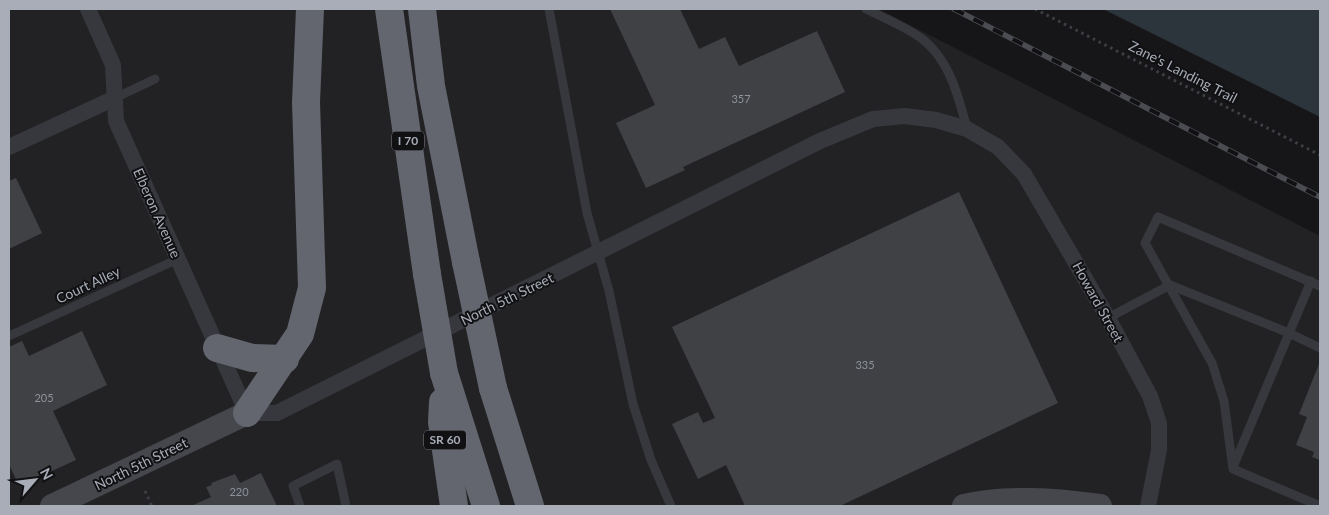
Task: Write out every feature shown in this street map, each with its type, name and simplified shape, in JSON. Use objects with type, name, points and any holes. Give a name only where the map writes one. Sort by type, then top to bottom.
[{"type":"highway","points":[[247,412],[285,359],[300,334],[312,288],[306,102],[310,9]]},
{"type":"highway","name":"I 70","points":[[389,9],[427,274],[444,373],[486,506]]},
{"type":"highway","name":"I 70","points":[[422,9],[431,86],[493,388],[530,506]]},
{"type":"highway","points":[[217,348],[252,358],[285,359]]},
{"type":"highway","name":"SR 60","points":[[444,373],[442,422],[454,506]]},
{"type":"main road","name":"North 5th Street","points":[[52,506],[247,412]]},
{"type":"main road","points":[[964,506],[1039,501],[1100,506]]},
{"type":"street","name":"Elberon Avenue","points":[[88,9],[113,65],[116,122],[247,412]]},
{"type":"street","points":[[9,147],[115,98]]},
{"type":"street","name":"North 5th Street","points":[[247,412],[277,413],[290,407],[599,254],[820,141],[873,120],[905,116],[936,120],[968,129]]},
{"type":"street","name":"Howard Street","points":[[968,129],[998,147],[1024,174],[1108,318],[1150,396],[1159,423],[1159,450],[1148,506]]},
{"type":"lane","points":[[549,9],[587,213],[599,254],[633,404],[651,460],[671,506]]},
{"type":"lane","points":[[866,9],[916,34],[938,54],[956,86],[968,129]]},
{"type":"lane","points":[[115,98],[155,80]]},
{"type":"lane","points":[[1233,469],[1224,401],[1212,363],[1145,243],[1158,217],[1320,286]]},
{"type":"lane","name":"Court Alley","points":[[9,336],[178,259]]},
{"type":"lane","points":[[1233,469],[1311,281]]},
{"type":"lane","points":[[1108,318],[1170,285],[1289,333],[1320,348]]},
{"type":"lane","points":[[300,506],[293,486],[337,464],[346,506]]},
{"type":"lane","points":[[1233,469],[1320,506]]},
{"type":"path","name":"Zane's Landing Trail","points":[[1035,9],[1320,155]]},
{"type":"path","points":[[145,491],[152,506]]},
{"type":"shaded area","points":[[9,9],[879,9],[1320,236],[1320,506],[9,506]]},
{"type":"shaded area","points":[[1103,9],[1320,9],[1320,117],[1316,115]]},
{"type":"building","points":[[610,9],[680,9],[699,49],[725,37],[739,66],[817,31],[845,92],[683,167],[685,170],[646,188],[616,123],[655,105]]},
{"type":"building","points":[[16,178],[42,233],[9,249],[9,181]]},
{"type":"building","points":[[959,192],[1058,403],[840,506],[745,506],[726,465],[698,479],[672,424],[698,412],[703,423],[715,418],[672,327]]},
{"type":"building","points":[[82,331],[107,385],[53,411],[76,460],[19,486],[9,464],[9,347],[22,341],[29,356]]},
{"type":"building","points":[[1319,364],[1320,460],[1312,457],[1314,452],[1296,445],[1307,417],[1299,414]]},
{"type":"building","points":[[261,473],[277,506],[191,506],[211,497],[206,487],[212,485],[211,483],[235,474],[240,483]]},
{"type":"railway","points":[[954,9],[1320,197]]}]
